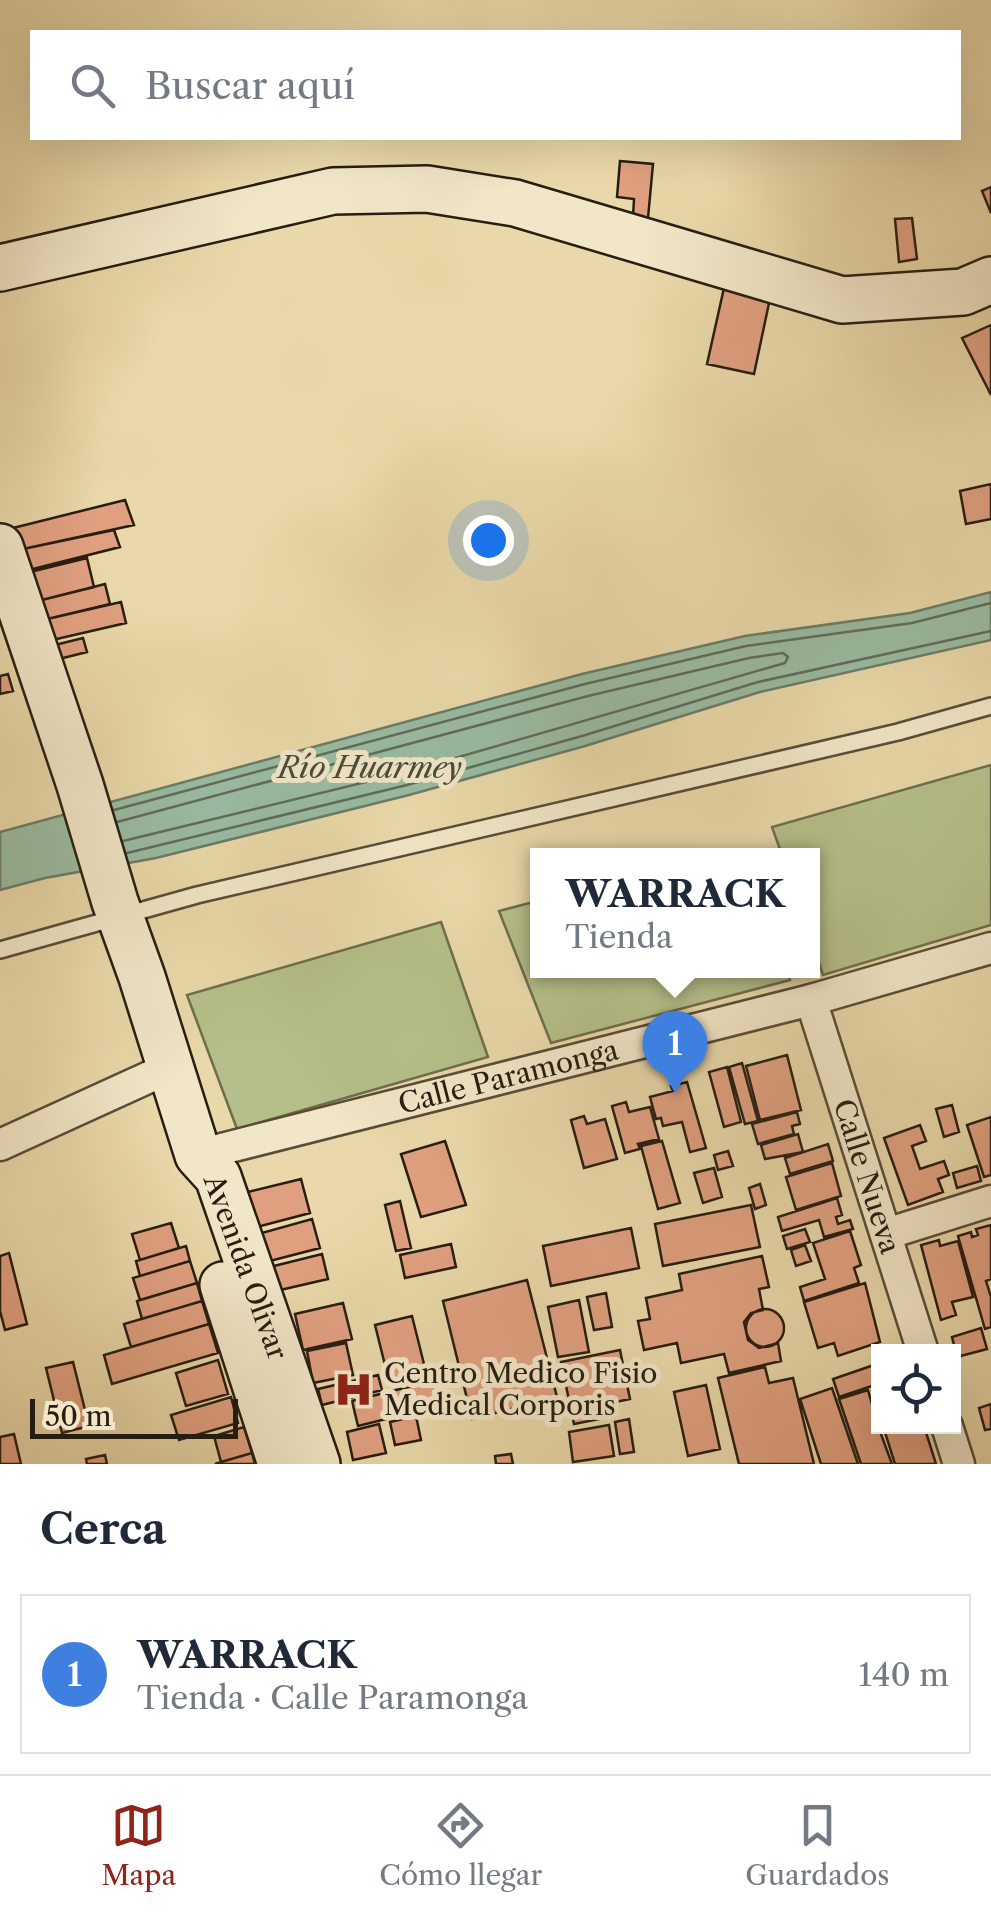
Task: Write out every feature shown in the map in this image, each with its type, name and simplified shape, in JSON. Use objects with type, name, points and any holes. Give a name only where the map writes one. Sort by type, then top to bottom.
[{"type":"street","points":[[0,268],[333,191],[426,190],[515,202],[842,300],[964,292],[991,280]]},
{"type":"street","points":[[0,547],[198,1155]]},
{"type":"street","name":"Calle Paramonga","points":[[198,1155],[811,1000],[991,948]]},
{"type":"street","name":"Calle Nueva","points":[[811,1000],[920,1344]]},
{"type":"street","points":[[0,1144],[169,1068]]},
{"type":"street","name":"Avenida Olivar","points":[[281,1464],[193,1193],[190,1172],[198,1155],[218,1177],[316,1464]]},
{"type":"street","points":[[886,1234],[991,1201]]},
{"type":"street","points":[[950,1434],[959,1464]]},
{"type":"lane","points":[[0,950],[118,910],[898,732],[991,706]]},
{"type":"shaded area","points":[[991,765],[991,925],[823,975],[820,848],[780,848],[772,827]]},
{"type":"shaded area","points":[[530,903],[530,978],[790,980],[551,1043],[499,911]]},
{"type":"shaded area","points":[[441,922],[488,1057],[237,1129],[187,995]]},
{"type":"water","name":"Río Huarmey","points":[[991,592],[991,640],[760,692],[409,795],[156,858],[0,890],[0,832],[582,674],[745,636],[910,613]]},
{"type":"building","points":[[620,161],[653,164],[648,218],[633,217],[634,199],[617,197]]},
{"type":"building","points":[[991,187],[991,213],[982,191]]},
{"type":"building","points":[[912,218],[917,259],[899,262],[895,219]]},
{"type":"building","points":[[726,279],[772,289],[754,374],[707,364]]},
{"type":"building","points":[[991,325],[991,395],[962,338]]},
{"type":"building","points":[[991,484],[991,519],[966,524],[960,491]]},
{"type":"building","points":[[125,500],[134,525],[23,549],[5,530]]},
{"type":"building","points":[[114,530],[120,547],[29,570],[23,549]]},
{"type":"building","points":[[87,558],[94,587],[38,601],[30,572]]},
{"type":"building","points":[[105,584],[110,604],[43,620],[38,601]]},
{"type":"building","points":[[121,602],[126,623],[48,641],[43,620]]},
{"type":"building","points":[[83,638],[87,652],[55,660],[51,646]]},
{"type":"building","points":[[8,674],[13,691],[0,694],[0,676]]},
{"type":"building","points":[[787,1055],[801,1110],[760,1120],[746,1066]]},
{"type":"building","points":[[742,1063],[758,1121],[745,1124],[729,1067]]},
{"type":"building","points":[[727,1067],[741,1122],[724,1127],[709,1072]]},
{"type":"building","points":[[687,1082],[706,1148],[690,1152],[682,1122],[663,1126],[661,1118],[656,1119],[650,1097],[673,1091],[671,1086]]},
{"type":"building","points":[[626,1102],[629,1112],[650,1107],[659,1139],[638,1144],[640,1149],[625,1153],[612,1106]]},
{"type":"building","points":[[952,1105],[959,1132],[944,1137],[936,1109]]},
{"type":"building","points":[[797,1112],[800,1124],[792,1126],[794,1134],[758,1144],[752,1124]]},
{"type":"building","points":[[584,1116],[587,1124],[605,1119],[617,1159],[584,1168],[571,1120]]},
{"type":"building","points":[[991,1117],[991,1175],[984,1177],[967,1125]]},
{"type":"building","points":[[920,1125],[926,1141],[912,1146],[920,1169],[944,1161],[949,1175],[938,1179],[943,1192],[908,1205],[884,1138]]},
{"type":"building","points":[[798,1134],[803,1152],[765,1159],[761,1145]]},
{"type":"building","points":[[445,1141],[466,1205],[421,1217],[401,1154]]},
{"type":"building","points":[[662,1141],[680,1203],[658,1209],[641,1146]]},
{"type":"building","points":[[828,1144],[833,1161],[790,1174],[785,1158]]},
{"type":"building","points":[[728,1151],[733,1166],[718,1170],[714,1155]]},
{"type":"building","points":[[832,1163],[841,1196],[796,1210],[786,1177]]},
{"type":"building","points":[[977,1166],[981,1181],[957,1188],[953,1173]]},
{"type":"building","points":[[714,1168],[722,1197],[703,1203],[694,1173]]},
{"type":"building","points":[[301,1179],[310,1213],[257,1227],[248,1192]]},
{"type":"building","points":[[760,1184],[766,1205],[755,1209],[749,1188]]},
{"type":"building","points":[[837,1198],[842,1215],[836,1217],[838,1224],[850,1220],[853,1229],[824,1237],[819,1220],[782,1231],[778,1217]]},
{"type":"building","points":[[400,1201],[411,1248],[396,1251],[385,1205]]},
{"type":"building","points":[[751,1205],[760,1247],[663,1266],[655,1224]]},
{"type":"building","points":[[312,1219],[320,1248],[266,1262],[258,1234]]},
{"type":"building","points":[[171,1223],[179,1248],[140,1260],[132,1234]]},
{"type":"building","points":[[991,1225],[991,1279],[986,1281],[991,1297],[991,1327],[985,1329],[958,1236],[971,1232],[972,1237],[978,1235],[976,1229]]},
{"type":"building","points":[[631,1228],[639,1268],[551,1286],[543,1246]]},
{"type":"building","points":[[805,1229],[810,1242],[787,1249],[783,1236]]},
{"type":"building","points":[[850,1231],[861,1265],[854,1268],[859,1283],[804,1301],[800,1287],[825,1279],[813,1243]]},
{"type":"building","points":[[939,1240],[940,1246],[958,1241],[973,1297],[952,1302],[956,1315],[941,1320],[921,1245]]},
{"type":"building","points":[[451,1244],[456,1267],[405,1278],[400,1255]]},
{"type":"building","points":[[805,1245],[811,1261],[796,1266],[791,1250]]},
{"type":"building","points":[[186,1246],[190,1261],[140,1276],[136,1261]]},
{"type":"building","points":[[9,1253],[27,1324],[5,1330],[0,1311],[0,1256]]},
{"type":"building","points":[[322,1254],[328,1279],[276,1291],[270,1267]]},
{"type":"building","points":[[762,1256],[769,1287],[759,1289],[763,1310],[751,1313],[744,1322],[748,1340],[759,1348],[778,1343],[781,1361],[729,1373],[724,1354],[681,1363],[677,1343],[644,1350],[638,1321],[650,1319],[646,1298],[682,1290],[679,1274]]},
{"type":"building","points":[[190,1261],[197,1283],[140,1300],[133,1278]]},
{"type":"building","points":[[527,1280],[557,1397],[472,1419],[443,1301]]},
{"type":"building","points":[[197,1283],[202,1301],[142,1319],[137,1301]]},
{"type":"building","points":[[865,1283],[880,1342],[838,1356],[834,1343],[818,1348],[804,1302]]},
{"type":"building","points":[[606,1293],[612,1327],[594,1330],[587,1297]]},
{"type":"building","points":[[579,1300],[589,1352],[558,1357],[548,1307]]},
{"type":"building","points":[[202,1301],[209,1324],[131,1347],[124,1324]]},
{"type":"building","points":[[343,1303],[352,1339],[303,1350],[295,1314]]},
{"type":"building","points":[[765,1309],[778,1315],[784,1328],[778,1341],[765,1347],[752,1341],[746,1328],[752,1315]]},
{"type":"building","points":[[412,1316],[427,1376],[390,1385],[375,1325]]},
{"type":"building","points":[[209,1324],[218,1353],[112,1384],[104,1355]]},
{"type":"building","points":[[981,1328],[987,1349],[961,1356],[961,1344],[954,1344],[952,1337]]},
{"type":"building","points":[[346,1343],[353,1375],[313,1383],[307,1351]]},
{"type":"building","points":[[620,1350],[630,1399],[606,1404],[609,1417],[574,1424],[561,1362]]},
{"type":"building","points":[[218,1360],[228,1394],[186,1406],[176,1373]]},
{"type":"building","points":[[73,1362],[89,1426],[62,1433],[46,1368]]},
{"type":"building","points":[[871,1366],[871,1386],[839,1397],[833,1379]]},
{"type":"building","points":[[765,1367],[769,1383],[793,1378],[814,1464],[739,1464],[718,1378]]},
{"type":"building","points":[[378,1375],[382,1390],[322,1405],[318,1389]]},
{"type":"building","points":[[436,1380],[442,1405],[358,1426],[352,1401]]},
{"type":"building","points":[[706,1385],[720,1449],[688,1456],[674,1392]]},
{"type":"building","points":[[832,1388],[858,1464],[821,1464],[800,1399]]},
{"type":"building","points":[[868,1390],[871,1434],[881,1434],[892,1464],[861,1464],[839,1399]]},
{"type":"building","points":[[231,1397],[238,1423],[179,1440],[171,1415]]},
{"type":"building","points":[[991,1404],[991,1429],[985,1430],[979,1408]]},
{"type":"building","points":[[416,1416],[421,1440],[395,1445],[390,1422]]},
{"type":"building","points":[[629,1419],[634,1452],[620,1454],[615,1422]]},
{"type":"building","points":[[379,1424],[386,1453],[353,1460],[347,1432]]},
{"type":"building","points":[[609,1425],[614,1456],[573,1462],[569,1432]]},
{"type":"building","points":[[244,1427],[252,1453],[221,1462],[214,1436]]},
{"type":"building","points":[[14,1434],[21,1464],[0,1464],[0,1437]]},
{"type":"building","points":[[886,1434],[927,1434],[936,1464],[895,1464]]},
{"type":"building","points":[[252,1453],[255,1464],[215,1464],[221,1462]]},
{"type":"building","points":[[511,1454],[513,1464],[496,1464],[495,1456]]},
{"type":"building","points":[[105,1455],[107,1464],[87,1464],[86,1459]]},
{"type":"place","name":"WARRACK","points":[[675,1093]]},
{"type":"place","name":"Centro Medico Fisio Medical Corporis","points":[[354,1389]]}]
